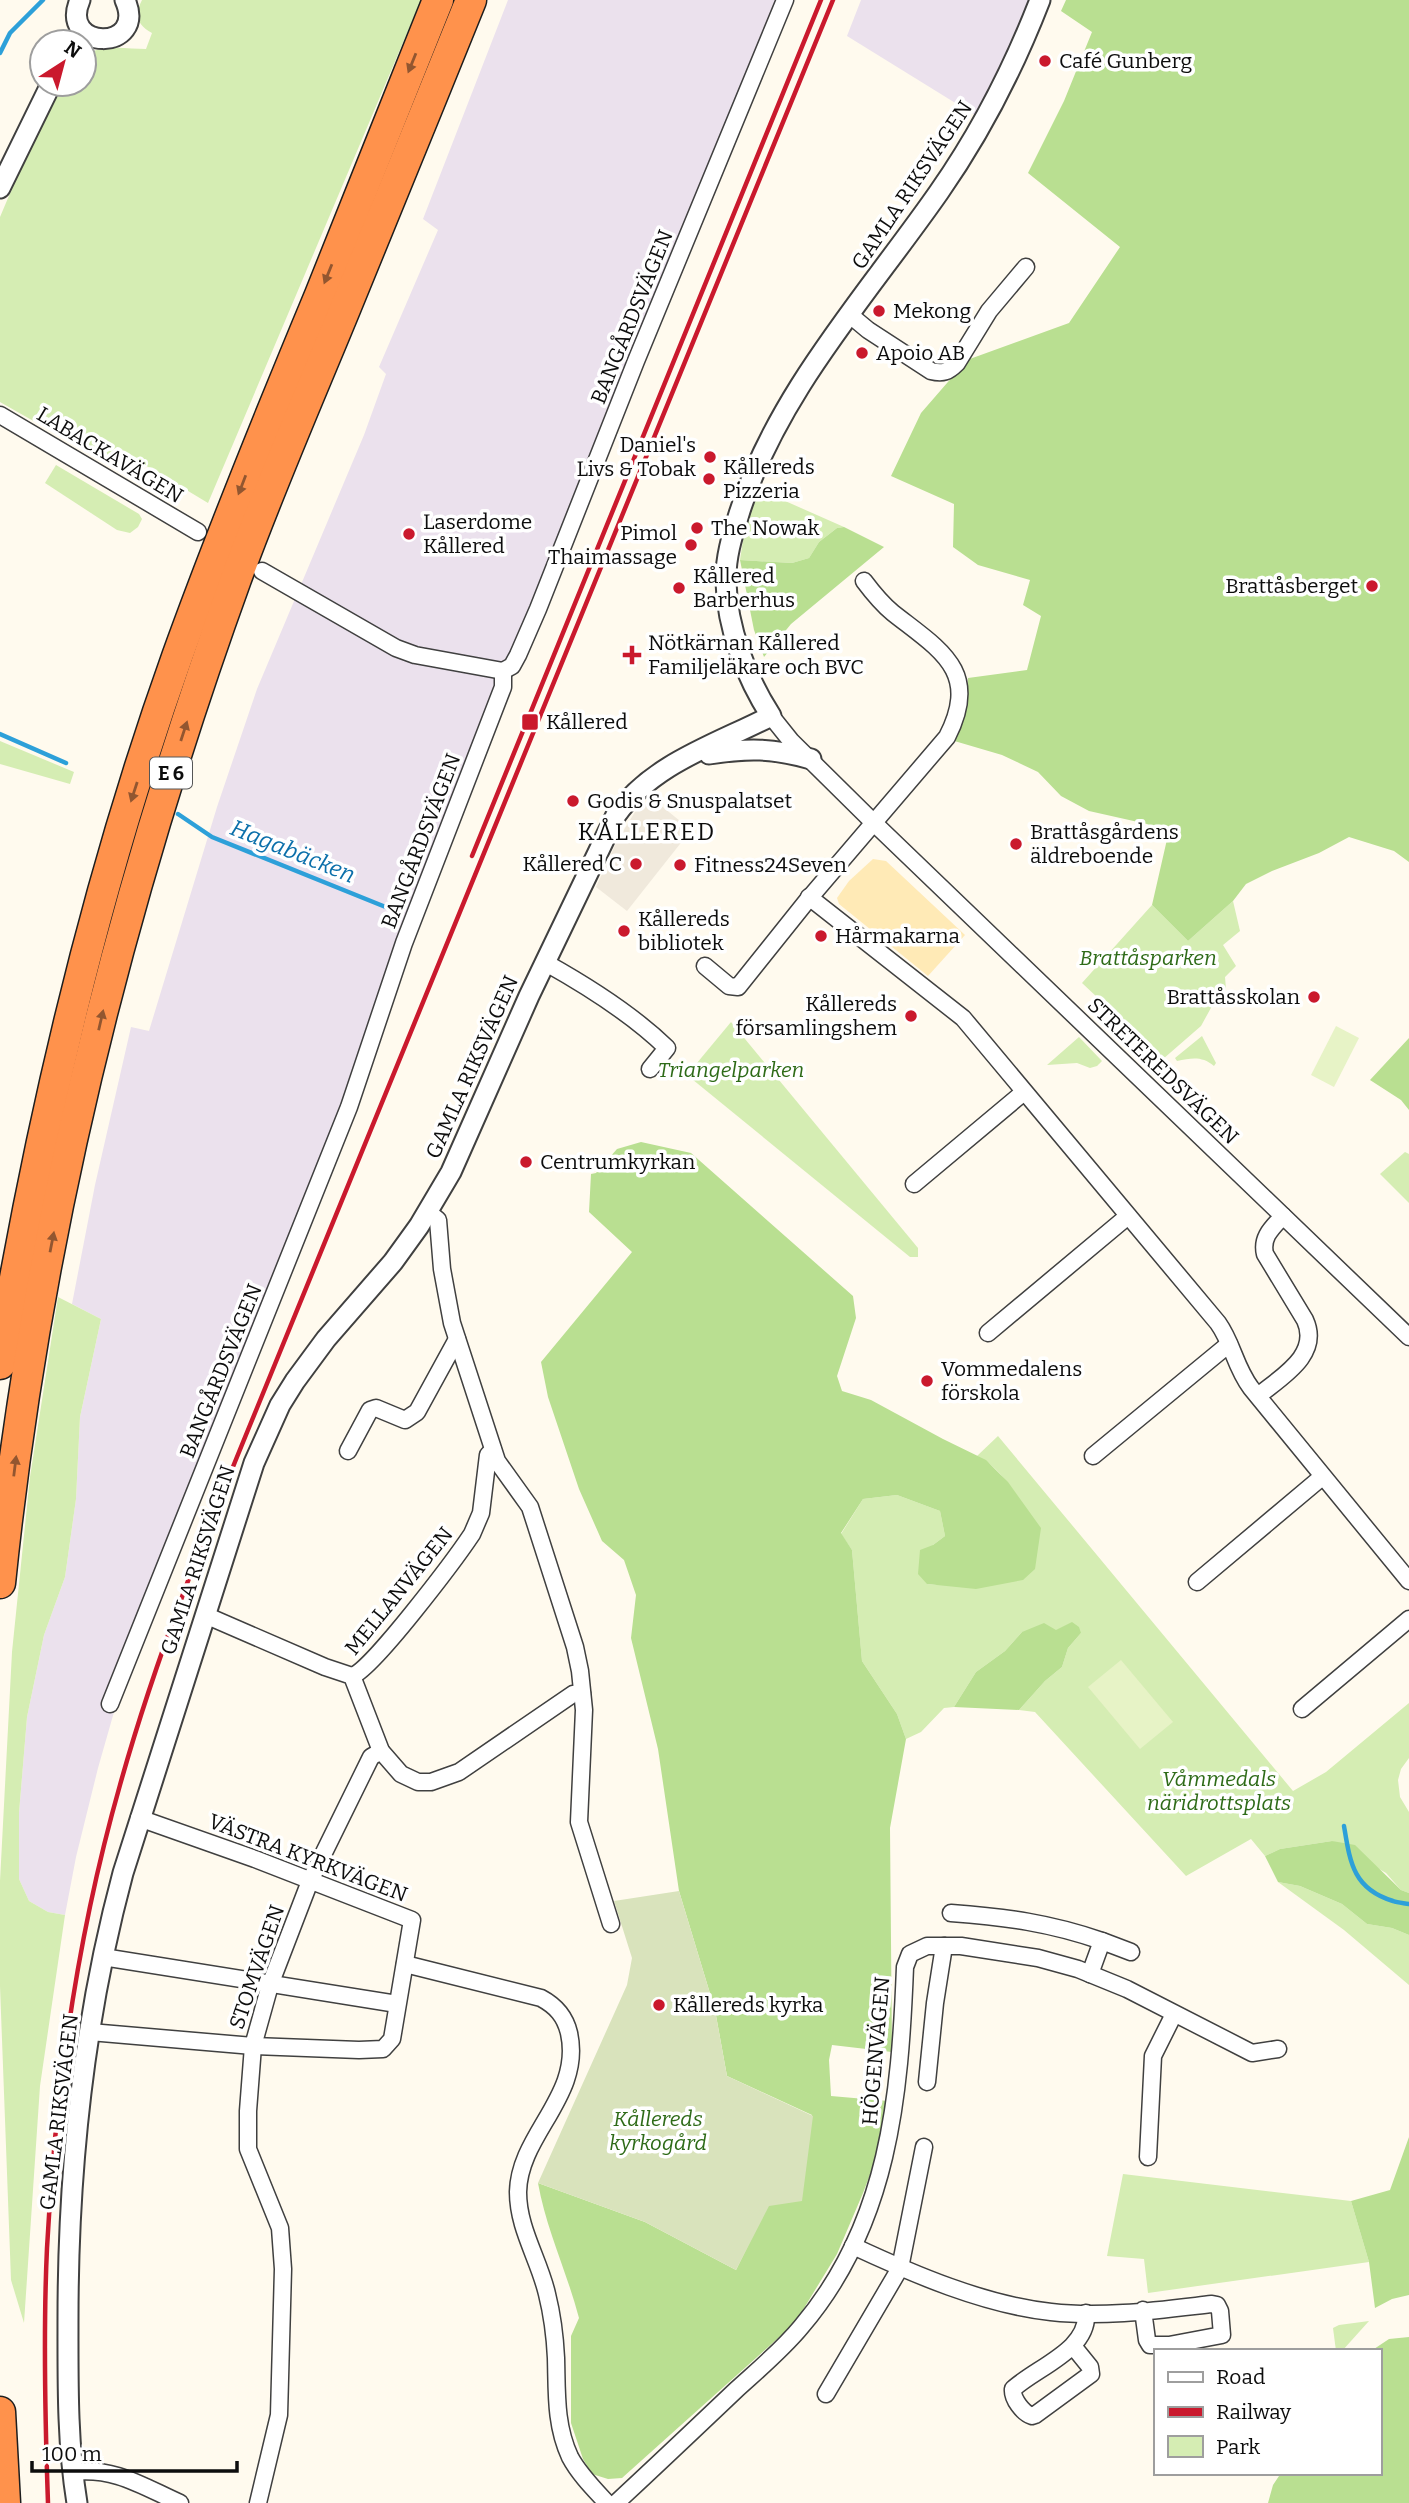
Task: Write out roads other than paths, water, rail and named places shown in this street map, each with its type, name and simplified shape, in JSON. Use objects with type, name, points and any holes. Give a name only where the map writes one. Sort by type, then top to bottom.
[{"type":"highway","name":"E 6","points":[[0,1364],[21,1235],[85,955],[176,660],[258,442],[438,0]]},
{"type":"highway","name":"E 6","points":[[0,1583],[20,1427],[51,1244],[114,964],[149,841],[237,574],[471,0]]},
{"type":"highway","points":[[0,2412],[6,2499]]},
{"type":"street","points":[[78,28],[76,14],[80,0]]},
{"type":"street","points":[[98,38],[104,40],[118,35],[128,23],[125,0]]},
{"type":"street","name":"BANGÅRDSVÄGEN","points":[[110,1704],[349,1107],[404,943],[503,687],[503,671],[512,666],[518,656],[538,609],[636,361],[785,0]]},
{"type":"street","name":"GAMLA RIKSVÄGEN","points":[[76,2503],[68,2392],[68,2240],[76,2139],[90,2032],[116,1900],[139,1818],[254,1463],[280,1405],[312,1357],[393,1262],[428,1212],[451,1172],[616,814],[647,781],[680,760],[771,716],[745,667],[735,634],[726,583],[728,555],[748,484],[780,418],[940,190],[981,125],[1009,73],[1041,0]]},
{"type":"street","points":[[0,188],[44,98]]},
{"type":"street","points":[[850,315],[868,330],[932,371],[942,374],[957,363],[989,312],[1026,267]]},
{"type":"street","name":"LABACKAVÄGEN","points":[[0,415],[198,532]]},
{"type":"street","points":[[262,571],[397,648],[426,657],[503,671]]},
{"type":"street","points":[[705,967],[729,986],[738,988],[809,897],[947,737],[958,716],[958,682],[947,658],[927,637],[879,601],[864,581]]},
{"type":"street","name":"STRETEREDSVÄGEN","points":[[771,716],[791,741],[873,822],[1409,1337]]},
{"type":"street","name":"GAMLA RIKSVÄGEN","points":[[694,755],[776,750],[811,759]]},
{"type":"street","points":[[809,897],[963,1018],[1001,1060],[1024,1092],[1218,1323],[1229,1343],[1235,1363],[1258,1396],[1409,1581]]},
{"type":"street","points":[[546,962],[589,987],[667,1048],[650,1069]]},
{"type":"street","points":[[914,1184],[1024,1092]]},
{"type":"street","points":[[428,1212],[438,1220],[447,1304],[493,1451],[507,1476],[530,1507],[575,1647],[582,1693],[584,1742],[579,1822],[611,1924]]},
{"type":"street","points":[[988,1333],[1128,1216]]},
{"type":"street","points":[[1258,1396],[1296,1364],[1309,1343],[1310,1330],[1306,1320],[1265,1254],[1263,1245],[1266,1236],[1283,1216]]},
{"type":"street","points":[[348,1451],[370,1410],[376,1408],[405,1420],[416,1412],[457,1339]]},
{"type":"street","points":[[1093,1455],[1229,1343]]},
{"type":"street","name":"MELLANVÄGEN","points":[[352,1676],[364,1669],[383,1648],[472,1534],[481,1513],[488,1455],[493,1451]]},
{"type":"street","points":[[1197,1582],[1322,1477]]},
{"type":"street","points":[[205,1615],[352,1676],[382,1751],[401,1774],[418,1782],[446,1778],[475,1763],[573,1694],[582,1693]]},
{"type":"street","points":[[1302,1709],[1409,1619]]},
{"type":"street","name":"STOMVÄGEN","points":[[258,2503],[279,2415],[284,2269],[280,2228],[248,2149],[253,2046],[270,1985],[310,1881],[371,1757],[382,1751]]},
{"type":"street","name":"VÄSTRA KYRKVÄGEN","points":[[139,1818],[412,1920],[404,1964]]},
{"type":"street","points":[[951,1913],[1012,1918],[1076,1932],[1131,1952]]},
{"type":"street","points":[[1090,1974],[1102,1941]]},
{"type":"street","name":"HÖGENVÄGEN","points":[[616,2503],[801,2327],[828,2289],[853,2246],[874,2198],[886,2154],[899,2068],[905,1967],[910,1954],[927,1946],[944,1946],[997,1950],[1038,1958],[1090,1974],[1126,1989],[1252,2053],[1278,2049]]},
{"type":"street","points":[[927,2082],[934,2003],[944,1946]]},
{"type":"street","points":[[103,1957],[397,2004]]},
{"type":"street","points":[[90,2032],[253,2046],[383,2049],[392,2039],[404,1964],[531,1995],[556,2007],[565,2020],[571,2040],[572,2063],[565,2085],[537,2135],[525,2164],[518,2189],[520,2215],[547,2293],[556,2354],[556,2406],[564,2443],[579,2471],[607,2503]]},
{"type":"street","points":[[1148,2157],[1153,2056],[1174,2014]]},
{"type":"street","points":[[826,2394],[900,2268],[924,2147]]},
{"type":"street","points":[[853,2246],[900,2268],[984,2298],[1050,2312],[1086,2313],[1217,2305],[1222,2335],[1169,2345],[1150,2345],[1143,2310]]},
{"type":"street","points":[[1073,2346],[1090,2367],[1091,2374],[1035,2415],[1026,2414],[1014,2397],[1013,2389],[1073,2346],[1083,2334],[1086,2313]]},
{"type":"street","points":[[72,2472],[102,2471],[126,2478],[180,2503]]},
{"type":"waterway","points":[[0,53],[10,33],[43,0]]},
{"type":"waterway","name":"Hagabäcken","points":[[0,734],[66,763]]},
{"type":"waterway","name":"Hagabäcken","points":[[178,814],[212,837],[398,912]]},
{"type":"waterway","name":"Hagabäcken","points":[[1344,1826],[1352,1862],[1362,1881],[1380,1896],[1409,1904]]},
{"type":"railway","points":[[472,856],[821,0]]},
{"type":"railway","points":[[48,2503],[46,2280],[62,2073],[92,1899],[120,1785],[149,1689],[219,1501],[833,0]]},
{"type":"place","name":"Café Gunberg","points":[[1045,61]]},
{"type":"place","name":"Mekong","points":[[879,311]]},
{"type":"place","name":"Apoio AB","points":[[862,353]]},
{"type":"place","name":"Daniel's Livs & Tobak","points":[[710,457]]},
{"type":"place","name":"Kållereds Pizzeria","points":[[709,479]]},
{"type":"place","name":"The Nowak","points":[[697,528]]},
{"type":"place","name":"Laserdome Kållered","points":[[409,534]]},
{"type":"place","name":"Pimol Thaimassage","points":[[691,545]]},
{"type":"place","name":"Brattåsberget","points":[[1372,586]]},
{"type":"place","name":"Kållered Barberhus","points":[[679,588]]},
{"type":"place","name":"Nötkärnan Kållered Familjeläkare och BVC","points":[[632,655]]},
{"type":"place","name":"Kållered","points":[[530,722]]},
{"type":"place","name":"Godis & Snuspalatset","points":[[573,801]]},
{"type":"place","name":"Brattåsgårdens äldreboende","points":[[1016,844]]},
{"type":"place","name":"Kållered C","points":[[636,864]]},
{"type":"place","name":"Fitness24Seven","points":[[680,865]]},
{"type":"place","name":"Kållereds bibliotek","points":[[624,931]]},
{"type":"place","name":"Hårmakarna","points":[[821,936]]},
{"type":"place","name":"Brattåsskolan","points":[[1314,997]]},
{"type":"place","name":"Kållereds församlingshem","points":[[911,1016]]},
{"type":"place","name":"Centrumkyrkan","points":[[526,1162]]},
{"type":"place","name":"Vommedalens förskola","points":[[927,1381]]},
{"type":"place","name":"Kållereds kyrka","points":[[659,2005]]},
{"type":"district","name":"KÅLLERED","points":[[647,832]]},
{"type":"park label","name":"Brattåsparken","points":[[1148,958]]},
{"type":"park label","name":"Triangelparken","points":[[731,1070]]},
{"type":"park label","name":"Våmmedals näridrottsplats","points":[[1219,1791]]},
{"type":"park label","name":"Kållereds kyrkogård","points":[[658,2131]]}]
